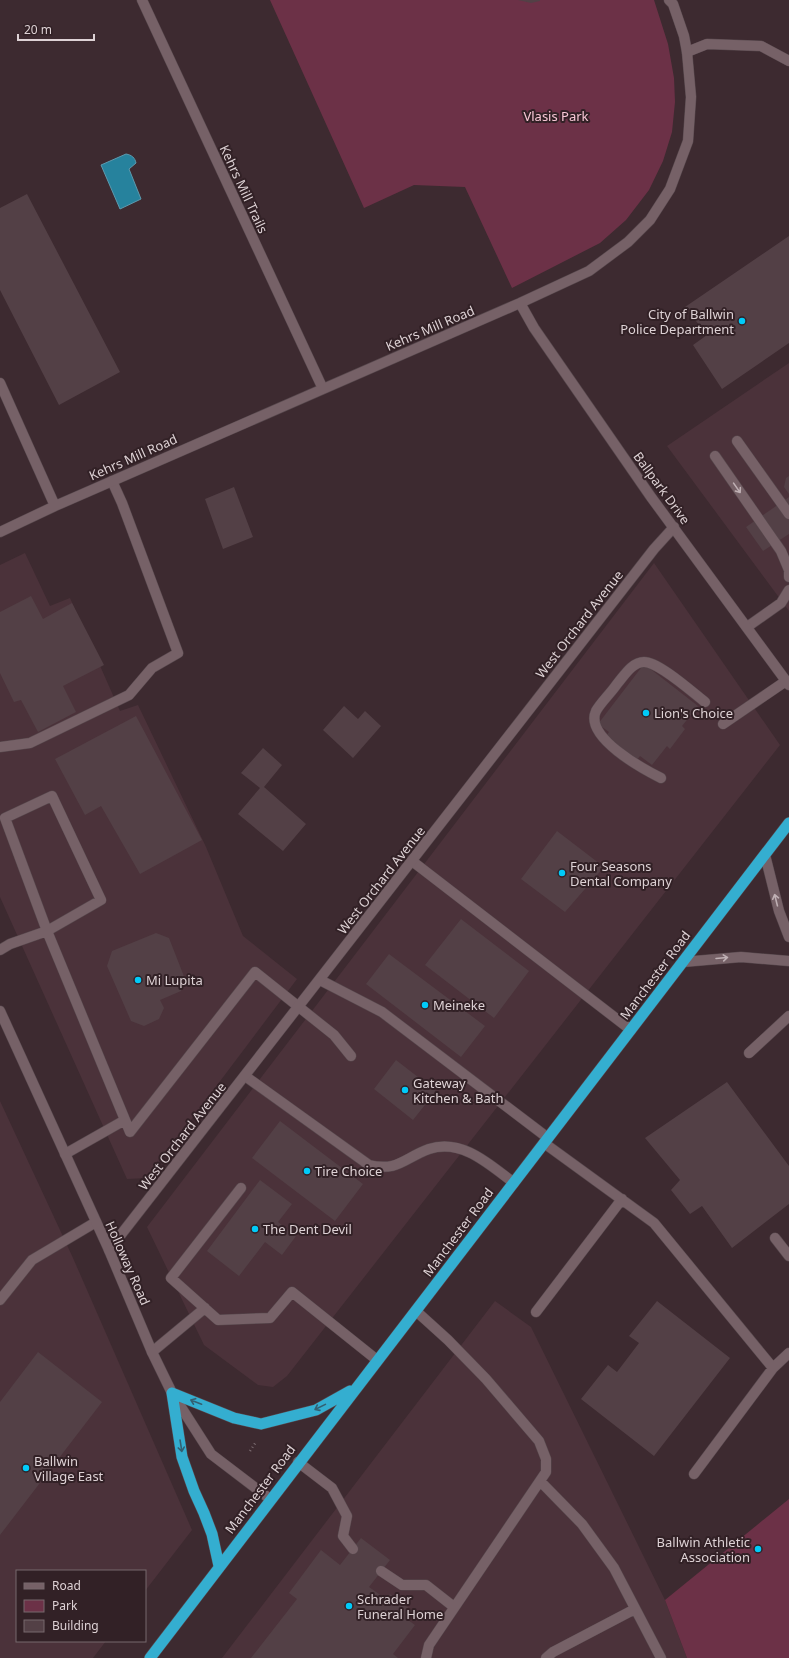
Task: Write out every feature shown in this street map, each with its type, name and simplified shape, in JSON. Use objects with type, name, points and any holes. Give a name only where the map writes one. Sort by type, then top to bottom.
[{"type":"highway","name":"Manchester Road","points":[[150,1658],[298,1462],[416,1311],[789,823]]},
{"type":"highway","points":[[172,1393],[234,1418],[261,1424],[316,1410],[354,1389]]},
{"type":"highway","points":[[172,1393],[182,1457],[212,1534],[219,1566]]},
{"type":"street","name":"Kehrs Mill Trails","points":[[142,0],[323,389]]},
{"type":"street","name":"Kehrs Mill Road","points":[[0,532],[55,506],[520,303],[588,271],[628,242],[650,220],[670,189],[688,141],[691,97],[687,52],[684,36],[672,1]]},
{"type":"street","points":[[687,52],[707,44],[761,46],[789,61]]},
{"type":"street","name":"Ballpark Drive","points":[[520,303],[534,328],[629,466],[787,683]]},
{"type":"street","points":[[0,383],[55,506]]},
{"type":"street","points":[[737,441],[789,514]]},
{"type":"street","points":[[715,456],[781,551],[789,570],[789,577]]},
{"type":"street","points":[[0,747],[30,743],[129,696],[152,668],[178,653],[122,503],[112,481]]},
{"type":"street","name":"West Orchard Avenue","points":[[109,1250],[649,555],[674,527]]},
{"type":"street","points":[[781,603],[789,590]]},
{"type":"street","points":[[747,627],[781,603],[789,595]]},
{"type":"street","points":[[661,778],[634,764],[603,738],[594,724],[596,711],[630,668],[643,662],[656,664],[705,702]]},
{"type":"street","points":[[722,724],[787,683]]},
{"type":"street","points":[[0,950],[10,944],[47,931],[101,900],[52,796],[5,818],[47,931],[130,1132],[255,972],[298,1008],[334,1035],[351,1056]]},
{"type":"street","points":[[765,855],[779,911],[789,937]]},
{"type":"street","points":[[412,861],[631,1030]]},
{"type":"street","points":[[683,962],[741,957],[789,961]]},
{"type":"street","points":[[320,980],[382,1012],[654,1223],[773,1368]]},
{"type":"street","name":"Holloway Road","points":[[0,1011],[109,1250],[152,1352],[172,1393],[211,1454],[270,1499]]},
{"type":"street","points":[[749,1053],[789,1016]]},
{"type":"street","points":[[245,1076],[369,1165],[382,1168],[402,1164],[429,1149],[444,1146],[462,1149],[480,1157],[514,1183]]},
{"type":"street","points":[[65,1154],[125,1120]]},
{"type":"street","points":[[241,1188],[171,1278],[218,1320],[270,1318],[292,1292],[377,1360]]},
{"type":"street","points":[[536,1312],[622,1199]]},
{"type":"street","points":[[0,1300],[32,1260],[96,1222]]},
{"type":"street","points":[[775,1238],[789,1256]]},
{"type":"street","points":[[152,1352],[205,1308]]},
{"type":"street","points":[[416,1311],[448,1340],[486,1379],[539,1441],[546,1459],[546,1472],[429,1645],[426,1658]]},
{"type":"street","points":[[694,1474],[773,1368],[789,1353]]},
{"type":"street","points":[[298,1462],[332,1488],[347,1516],[343,1536],[352,1549]]},
{"type":"street","points":[[540,1481],[582,1524],[614,1568],[659,1653]]},
{"type":"street","points":[[381,1571],[402,1585],[426,1585],[454,1607]]},
{"type":"street","points":[[546,1658],[553,1652],[635,1608]]},
{"type":"path","points":[[250,1451],[259,1438]]},
{"type":"shaded area","points":[[789,363],[789,611],[667,446]]},
{"type":"shaded area","points":[[25,553],[50,606],[70,598],[120,711],[138,705],[206,847],[243,936],[297,979],[147,1178],[127,1179],[0,897],[0,565]]},
{"type":"shaded area","points":[[654,563],[780,745],[287,1376],[273,1387],[258,1385],[204,1345],[147,1227]]},
{"type":"shaded area","name":"Ballwin Village East","points":[[0,1101],[73,1258],[192,1530],[146,1590],[146,1570],[16,1570],[16,1642],[105,1642],[93,1658],[0,1658]]},
{"type":"shaded area","points":[[495,1301],[531,1327],[665,1600],[687,1658],[222,1658]]},
{"type":"green space","name":"Vlasis Park","points":[[270,0],[654,0],[668,44],[674,78],[675,102],[672,132],[663,161],[649,190],[626,220],[600,243],[512,288],[465,187],[414,185],[364,208]]},
{"type":"green space","name":"Ballwin Athletic Association","points":[[789,1499],[789,1658],[687,1658],[665,1600]]},
{"type":"water","points":[[126,154],[132,156],[136,161],[136,163],[129,169],[141,199],[120,209],[101,165]]},
{"type":"building","points":[[518,0],[540,0],[540,1],[531,3]]},
{"type":"building","points":[[27,194],[120,372],[59,405],[0,290],[0,208]]},
{"type":"building","name":"City of Ballwin Police Department","points":[[789,236],[789,343],[722,389],[693,345],[707,335],[685,307]]},
{"type":"building","points":[[789,476],[789,494],[784,487],[786,478]]},
{"type":"building","points":[[234,487],[253,537],[223,549],[205,499]]},
{"type":"building","points":[[789,497],[789,534],[763,551],[746,527]]},
{"type":"building","points":[[31,596],[43,619],[72,603],[104,665],[63,686],[76,712],[38,732],[21,700],[14,702],[0,673],[0,612]]},
{"type":"building","points":[[644,664],[698,706],[682,726],[685,729],[670,749],[667,746],[652,765],[640,756],[637,760],[606,736],[609,732],[598,724]]},
{"type":"building","points":[[344,706],[358,719],[365,711],[381,726],[353,758],[323,730]]},
{"type":"building","points":[[136,716],[202,840],[140,874],[101,806],[85,815],[55,759]]},
{"type":"building","points":[[263,748],[282,765],[264,787],[306,824],[283,851],[238,814],[260,788],[241,773]]},
{"type":"building","name":"Four Seasons Dental Company","points":[[557,831],[604,867],[565,912],[521,879]]},
{"type":"building","points":[[461,919],[529,971],[494,1018],[425,965]]},
{"type":"building","points":[[156,933],[169,938],[185,979],[181,991],[160,1000],[164,1008],[159,1019],[144,1026],[131,1021],[107,966],[112,951]]},
{"type":"building","name":"Meineke","points":[[389,954],[485,1026],[461,1057],[366,984]]},
{"type":"building","name":"Gateway Kitchen & Bath","points":[[396,1060],[436,1091],[413,1120],[374,1089]]},
{"type":"building","points":[[727,1082],[789,1166],[789,1204],[732,1248],[702,1206],[690,1214],[671,1190],[680,1180],[645,1138]]},
{"type":"building","name":"Tire Choice","points":[[280,1121],[363,1184],[335,1221],[252,1158]]},
{"type":"building","name":"The Dent Devil","points":[[260,1180],[292,1204],[278,1222],[296,1236],[282,1255],[265,1242],[239,1276],[207,1251]]},
{"type":"building","points":[[657,1301],[730,1358],[654,1456],[581,1399],[608,1365],[617,1372],[639,1343],[629,1336]]},
{"type":"building","name":"Ballwin Village East","points":[[38,1352],[102,1402],[0,1535],[0,1402]]},
{"type":"building","name":"Schrader Funeral Home","points":[[361,1538],[390,1560],[369,1587],[386,1599],[390,1594],[414,1612],[408,1620],[415,1625],[393,1654],[398,1658],[251,1658],[297,1599],[289,1593],[321,1550],[340,1565]]},
{"type":"place","name":"City of Ballwin Police Department","points":[[742,321]]},
{"type":"place","name":"Lion's Choice","points":[[646,713]]},
{"type":"place","name":"Four Seasons Dental Company","points":[[562,873]]},
{"type":"place","name":"Mi Lupita","points":[[138,980]]},
{"type":"place","name":"Meineke","points":[[425,1005]]},
{"type":"place","name":"Gateway Kitchen & Bath","points":[[405,1090]]},
{"type":"place","name":"Tire Choice","points":[[307,1171]]},
{"type":"place","name":"The Dent Devil","points":[[255,1229]]},
{"type":"place","name":"Ballwin Village East","points":[[26,1468]]},
{"type":"place","name":"Ballwin Athletic Association","points":[[758,1549]]},
{"type":"place","name":"Schrader Funeral Home","points":[[349,1606]]}]
